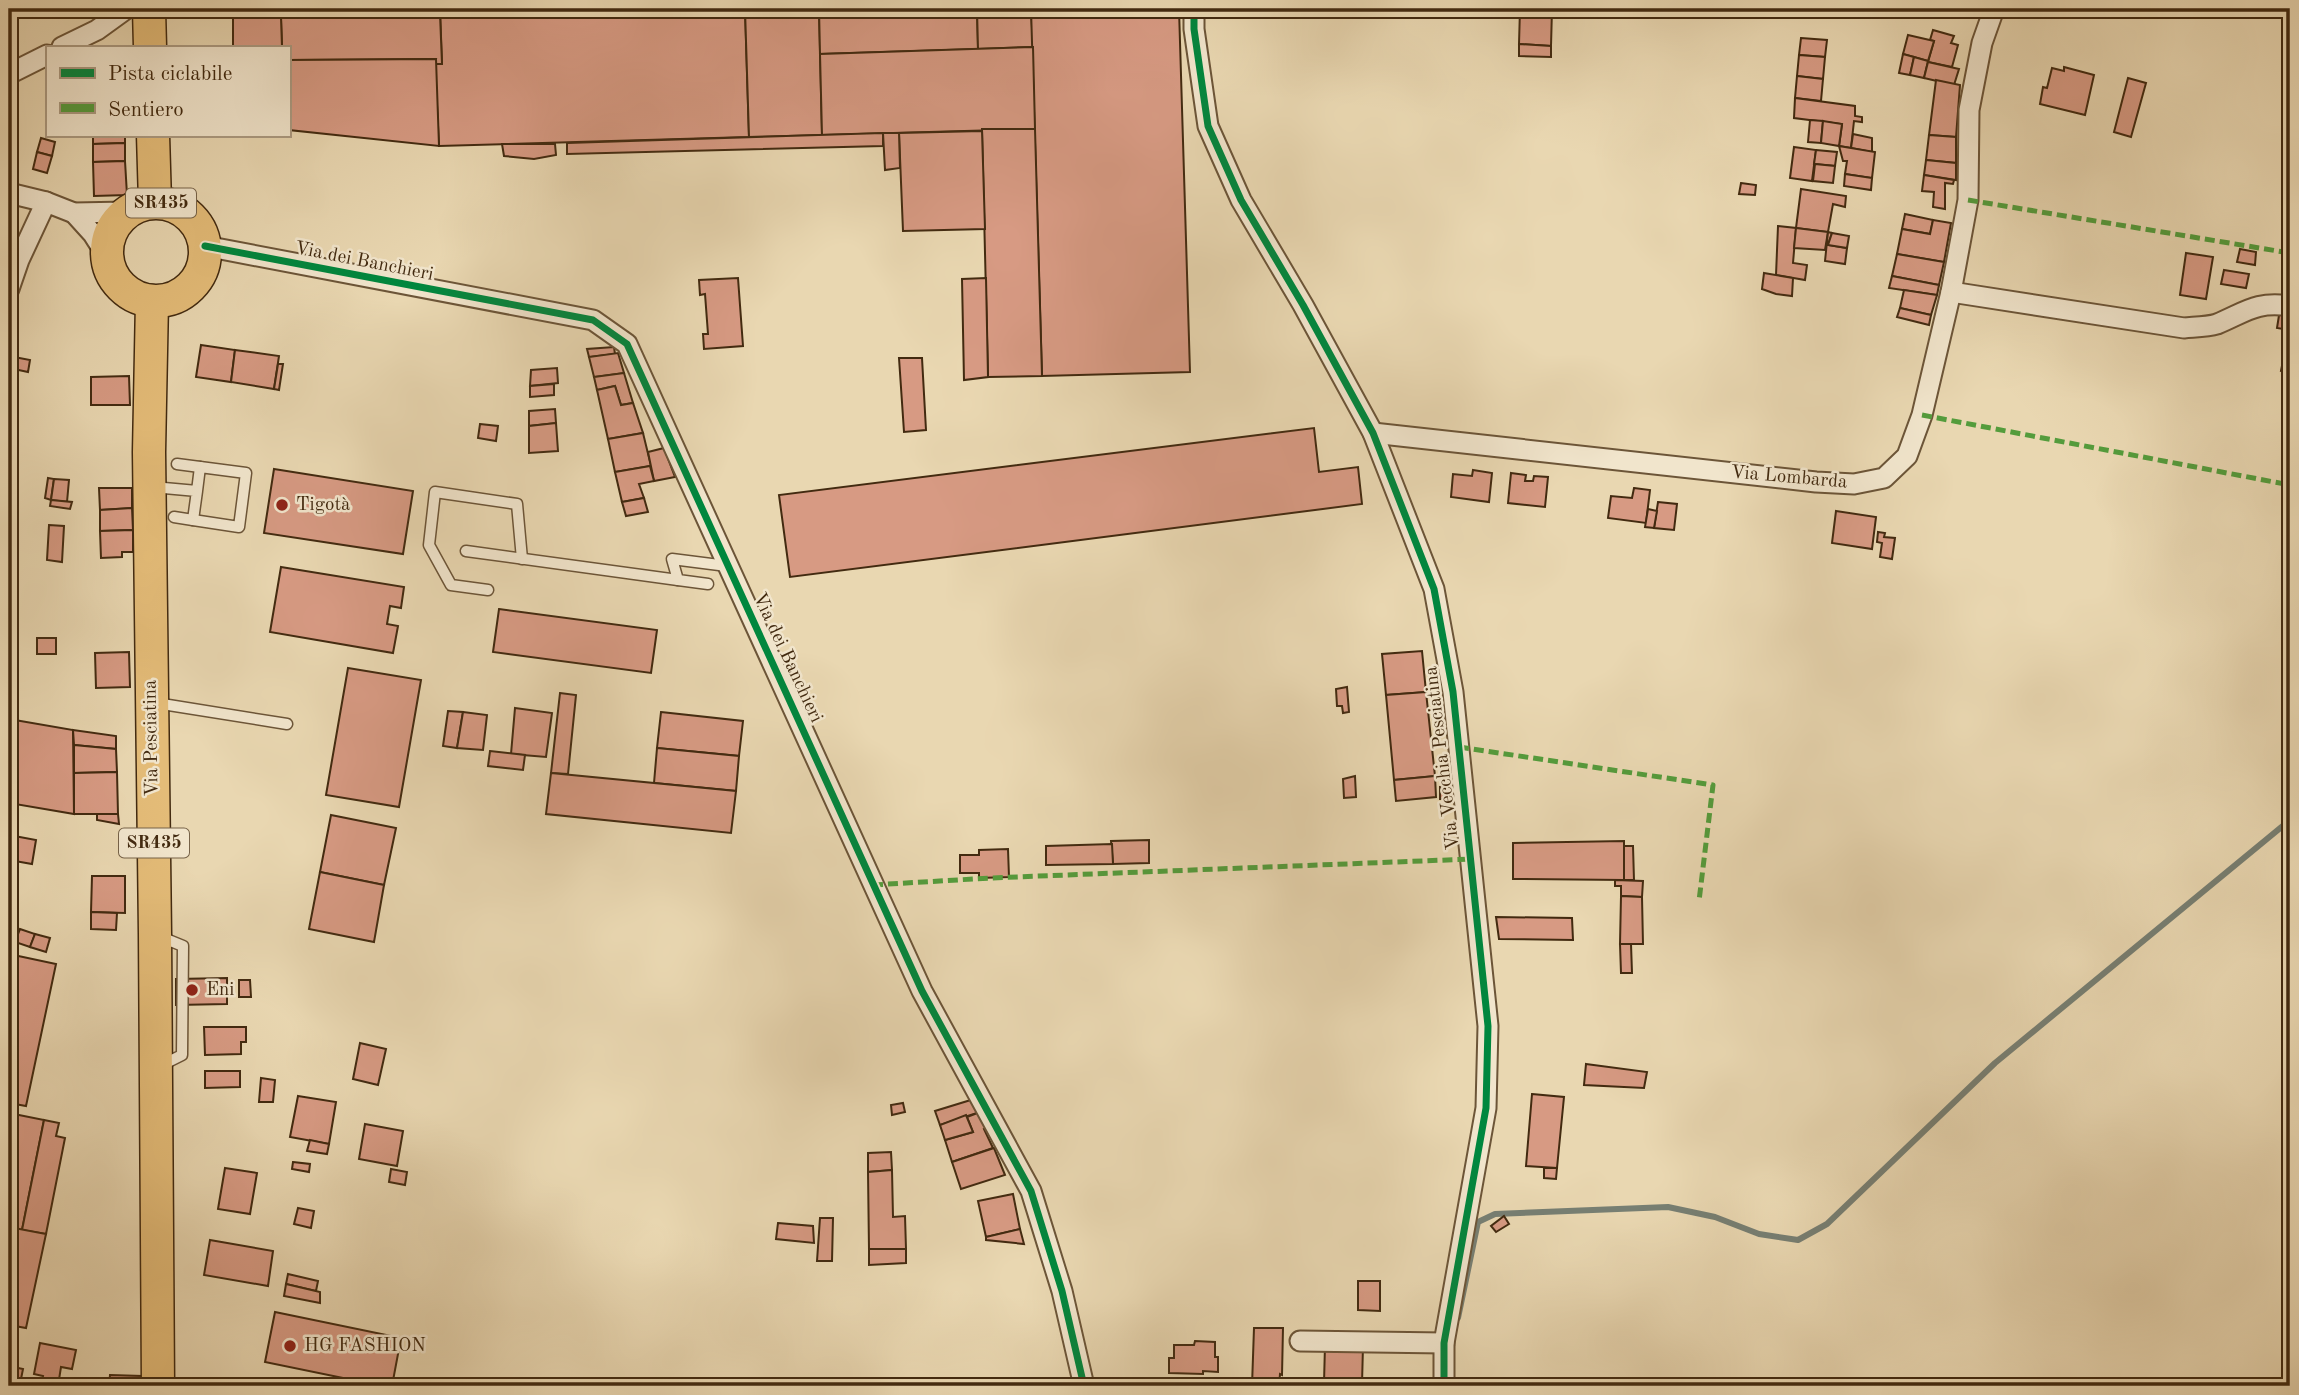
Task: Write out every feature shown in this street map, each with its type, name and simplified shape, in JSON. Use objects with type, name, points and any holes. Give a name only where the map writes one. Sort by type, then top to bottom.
[{"type":"main road","points":[[149,9],[150,46]]},
{"type":"main road","name":"SR435","points":[[141,207],[153,136]]},
{"type":"main road","name":"SR435","points":[[107,256],[109,240],[116,224],[141,207],[169,204],[188,215],[201,232],[205,246]]},
{"type":"main road","points":[[107,256],[112,273],[122,287],[135,296],[152,301],[166,300],[180,295],[200,274],[205,261],[205,246]]},
{"type":"main road","name":"Via Pesciatina","points":[[152,301],[149,487],[158,1386]]},
{"type":"street","points":[[64,46],[97,30],[125,9]]},
{"type":"street","name":"Via Vecchia Pesciatina","points":[[1194,9],[1194,29],[1208,126],[1241,200],[1303,305],[1373,433],[1434,589],[1453,692],[1488,1026],[1486,1108],[1444,1343],[1444,1386]]},
{"type":"street","name":"Via Lombarda","points":[[1373,433],[1816,482],[1854,484],[1884,478],[1907,456],[1911,446],[1922,415],[1951,292],[1968,200],[1969,110],[1982,43],[1994,9]]},
{"type":"street","points":[[9,74],[46,56]]},
{"type":"street","points":[[9,193],[46,202],[74,213],[93,234],[107,256]]},
{"type":"street","points":[[9,289],[19,260],[46,202]]},
{"type":"street","points":[[74,213],[141,207]]},
{"type":"street","name":"Via dei Banchieri","points":[[205,246],[593,320],[627,344],[922,991],[1031,1191],[1062,1292],[1084,1386]]},
{"type":"street","points":[[1951,292],[2184,328],[2214,325],[2252,307],[2276,304],[2290,306]]},
{"type":"street","points":[[1300,1341],[1444,1343]]},
{"type":"lane","points":[[174,517],[239,527],[246,473],[177,464]]},
{"type":"lane","points":[[192,520],[200,467]]},
{"type":"lane","points":[[149,487],[197,491]]},
{"type":"lane","points":[[488,590],[451,585],[429,545],[435,492],[517,504],[522,559]]},
{"type":"lane","points":[[466,551],[708,584]]},
{"type":"lane","points":[[678,580],[671,559],[728,566]]},
{"type":"lane","points":[[152,703],[287,724]]},
{"type":"building","points":[[172,9],[440,9],[440,14],[172,18]]},
{"type":"building","points":[[440,9],[745,9],[749,137],[439,146],[435,64],[442,64]]},
{"type":"building","points":[[745,9],[819,9],[822,135],[749,137]]},
{"type":"building","points":[[819,9],[977,9],[978,49],[820,54]]},
{"type":"building","points":[[977,9],[1031,9],[1033,47],[978,49]]},
{"type":"building","points":[[1031,9],[1179,9],[1190,372],[1042,376]]},
{"type":"building","points":[[1520,9],[1552,9],[1551,46],[1519,44]]},
{"type":"building","points":[[440,14],[442,64],[435,64],[436,59],[290,60],[290,46],[282,46],[281,18]]},
{"type":"building","points":[[233,18],[281,18],[282,46],[233,46]]},
{"type":"building","points":[[1933,30],[1954,36],[1951,43],[1958,45],[1952,67],[1928,62],[1934,41],[1930,40]]},
{"type":"building","points":[[1908,35],[1934,41],[1928,61],[1903,54]]},
{"type":"building","points":[[1801,38],[1827,40],[1825,57],[1799,55]]},
{"type":"building","points":[[1519,44],[1551,46],[1551,57],[1519,56]]},
{"type":"building","points":[[1033,47],[1035,129],[822,135],[820,54]]},
{"type":"building","points":[[1903,54],[1914,57],[1910,75],[1899,73]]},
{"type":"building","points":[[1799,55],[1825,57],[1823,79],[1797,76]]},
{"type":"building","points":[[1914,57],[1928,61],[1924,78],[1910,75]]},
{"type":"building","points":[[436,59],[439,146],[290,130],[290,60]]},
{"type":"building","points":[[1928,62],[1959,69],[1954,85],[1924,78]]},
{"type":"building","points":[[2064,67],[2094,75],[2085,115],[2040,104],[2043,87],[2047,88],[2052,68],[2064,71]]},
{"type":"building","points":[[1797,76],[1823,79],[1821,101],[1795,98]]},
{"type":"building","points":[[2128,78],[2146,83],[2131,137],[2114,132]]},
{"type":"building","points":[[1936,80],[1960,85],[1956,137],[1929,135]]},
{"type":"building","points":[[1795,98],[1855,106],[1855,116],[1862,117],[1862,122],[1854,121],[1851,148],[1839,146],[1842,124],[1794,118]]},
{"type":"building","points":[[1810,120],[1823,121],[1821,143],[1808,142]]},
{"type":"building","points":[[1823,121],[1842,124],[1839,146],[1821,143]]},
{"type":"building","points":[[982,129],[1035,129],[1042,376],[988,377]]},
{"type":"building","points":[[982,131],[985,229],[903,231],[899,133]]},
{"type":"building","points":[[883,133],[899,133],[900,168],[885,170]]},
{"type":"building","points":[[883,133],[883,146],[567,154],[567,143]]},
{"type":"building","points":[[1853,134],[1872,138],[1872,152],[1851,148]]},
{"type":"building","points":[[1929,135],[1956,137],[1956,163],[1926,160]]},
{"type":"building","points":[[93,136],[125,136],[125,143],[93,144]]},
{"type":"building","points":[[41,138],[55,142],[52,156],[37,152]]},
{"type":"building","points":[[125,143],[125,161],[93,162],[93,144]]},
{"type":"building","points":[[502,144],[555,144],[556,155],[534,159],[504,156]]},
{"type":"building","points":[[1839,146],[1875,152],[1872,178],[1845,174],[1847,161],[1843,161]]},
{"type":"building","points":[[1794,147],[1816,150],[1812,181],[1790,178]]},
{"type":"building","points":[[1816,150],[1837,152],[1835,166],[1814,164]]},
{"type":"building","points":[[37,152],[52,156],[47,173],[33,169]]},
{"type":"building","points":[[1926,160],[1956,163],[1956,180],[1924,175]]},
{"type":"building","points":[[125,161],[127,195],[94,196],[93,162]]},
{"type":"building","points":[[1815,164],[1835,166],[1833,183],[1813,181]]},
{"type":"building","points":[[1845,174],[1872,178],[1871,190],[1844,186]]},
{"type":"building","points":[[1924,175],[1954,180],[1953,184],[1945,183],[1945,209],[1933,207],[1934,192],[1922,191]]},
{"type":"building","points":[[1741,183],[1756,185],[1755,195],[1739,194]]},
{"type":"building","points":[[1801,189],[1846,196],[1845,207],[1833,204],[1828,232],[1796,228]]},
{"type":"building","points":[[1905,214],[1933,220],[1930,234],[1902,229]]},
{"type":"building","points":[[1933,220],[1951,223],[1944,262],[1897,254],[1902,229],[1930,234]]},
{"type":"building","points":[[1778,226],[1796,228],[1793,263],[1807,265],[1805,280],[1776,275]]},
{"type":"building","points":[[1796,228],[1828,232],[1825,250],[1794,248]]},
{"type":"building","points":[[1828,232],[1832,233],[1828,245],[1847,248],[1845,264],[1825,261]]},
{"type":"building","points":[[1832,233],[1849,236],[1847,248],[1828,245]]},
{"type":"building","points":[[2240,249],[2256,252],[2255,265],[2237,262]]},
{"type":"building","points":[[2186,253],[2213,257],[2206,299],[2180,295]]},
{"type":"building","points":[[1897,254],[1944,262],[1939,285],[1892,276]]},
{"type":"building","points":[[2224,270],[2249,274],[2246,288],[2221,284]]},
{"type":"building","points":[[1764,273],[1793,278],[1792,296],[1762,289]]},
{"type":"building","points":[[1892,276],[1939,285],[1937,295],[1889,288]]},
{"type":"building","points":[[738,278],[743,346],[704,349],[703,334],[708,334],[705,294],[700,295],[699,280]]},
{"type":"building","points":[[986,278],[988,377],[964,380],[962,279]]},
{"type":"building","points":[[1904,290],[1937,295],[1931,315],[1900,308]]},
{"type":"building","points":[[1900,308],[1931,315],[1929,325],[1897,317]]},
{"type":"building","points":[[2280,309],[2290,311],[2290,372],[2281,371],[2289,330],[2277,328]]},
{"type":"building","points":[[201,345],[235,350],[231,382],[196,377]]},
{"type":"building","points":[[614,347],[615,354],[589,357],[587,349]]},
{"type":"building","points":[[235,350],[279,356],[274,389],[231,382]]},
{"type":"building","points":[[618,353],[624,373],[594,377],[589,357]]},
{"type":"building","points":[[9,356],[30,360],[28,372],[9,368]]},
{"type":"building","points":[[899,358],[922,358],[926,430],[904,432]]},
{"type":"building","points":[[278,364],[283,364],[279,390],[274,389]]},
{"type":"building","points":[[557,368],[558,383],[530,386],[531,370]]},
{"type":"building","points":[[624,373],[633,403],[621,405],[615,386],[597,390],[594,377]]},
{"type":"building","points":[[129,376],[130,405],[91,405],[91,377]]},
{"type":"building","points":[[554,384],[554,395],[530,397],[530,386]]},
{"type":"building","points":[[615,386],[621,405],[633,403],[643,433],[608,439],[597,390]]},
{"type":"building","points":[[555,409],[556,423],[529,426],[529,411]]},
{"type":"building","points":[[556,423],[558,451],[529,453],[529,426]]},
{"type":"building","points":[[480,424],[498,426],[496,441],[478,438]]},
{"type":"building","points":[[1314,428],[1319,472],[1358,467],[1362,504],[790,577],[779,495]]},
{"type":"building","points":[[643,433],[651,466],[615,472],[608,439]]},
{"type":"building","points":[[664,448],[675,477],[654,481],[648,452]]},
{"type":"building","points":[[650,466],[654,481],[639,484],[644,498],[622,502],[615,472]]},
{"type":"building","points":[[274,469],[413,491],[403,554],[264,533]]},
{"type":"building","points":[[1473,470],[1492,473],[1489,502],[1451,497],[1453,474],[1472,476]]},
{"type":"building","points":[[1511,473],[1526,475],[1525,481],[1533,481],[1534,476],[1548,477],[1545,507],[1508,503]]},
{"type":"building","points":[[48,478],[54,479],[51,500],[45,498]]},
{"type":"building","points":[[54,479],[69,480],[67,502],[51,500]]},
{"type":"building","points":[[99,488],[132,488],[132,508],[100,510]]},
{"type":"building","points":[[1634,488],[1650,490],[1646,523],[1608,518],[1611,496],[1632,498]]},
{"type":"building","points":[[644,498],[648,512],[626,516],[622,502]]},
{"type":"building","points":[[51,500],[72,502],[70,509],[50,506]]},
{"type":"building","points":[[1658,502],[1677,504],[1674,530],[1654,528]]},
{"type":"building","points":[[132,508],[133,530],[100,531],[100,510]]},
{"type":"building","points":[[1648,509],[1657,511],[1654,528],[1645,527]]},
{"type":"building","points":[[1836,511],[1876,517],[1872,549],[1832,543]]},
{"type":"building","points":[[49,525],[64,526],[62,562],[47,560]]},
{"type":"building","points":[[133,530],[133,552],[122,552],[122,557],[101,558],[100,531]]},
{"type":"building","points":[[1878,532],[1885,533],[1884,537],[1895,538],[1892,559],[1880,557],[1882,543],[1877,542]]},
{"type":"building","points":[[281,567],[404,587],[401,608],[390,606],[387,624],[398,626],[393,653],[270,632]]},
{"type":"building","points":[[499,609],[657,630],[651,673],[493,652]]},
{"type":"building","points":[[37,638],[56,638],[56,654],[37,654]]},
{"type":"building","points":[[1422,651],[1426,692],[1386,695],[1382,654]]},
{"type":"building","points":[[129,652],[130,687],[96,688],[95,653]]},
{"type":"building","points":[[348,668],[421,680],[399,807],[326,795]]},
{"type":"building","points":[[1347,687],[1349,712],[1343,713],[1342,706],[1337,706],[1336,689]]},
{"type":"building","points":[[1426,692],[1435,776],[1394,780],[1386,695]]},
{"type":"building","points":[[560,693],[576,695],[568,774],[551,773]]},
{"type":"building","points":[[515,708],[552,713],[546,757],[511,754]]},
{"type":"building","points":[[448,711],[463,712],[457,748],[443,746]]},
{"type":"building","points":[[463,712],[487,715],[483,750],[457,748]]},
{"type":"building","points":[[661,712],[743,721],[739,756],[657,748]]},
{"type":"building","points":[[9,719],[73,730],[74,814],[9,803]]},
{"type":"building","points":[[73,730],[116,736],[116,749],[74,745]]},
{"type":"building","points":[[74,745],[116,749],[117,772],[74,773]]},
{"type":"building","points":[[657,748],[739,756],[736,791],[654,783]]},
{"type":"building","points":[[490,751],[525,755],[523,770],[488,766]]},
{"type":"building","points":[[117,772],[118,814],[74,814],[74,773]]},
{"type":"building","points":[[551,773],[736,791],[731,833],[546,814]]},
{"type":"building","points":[[1355,776],[1356,797],[1344,798],[1343,779]]},
{"type":"building","points":[[1435,776],[1436,797],[1396,801],[1394,780]]},
{"type":"building","points":[[1456,786],[1456,799],[1440,799],[1440,787]]},
{"type":"building","points":[[97,814],[118,814],[119,824],[97,820]]},
{"type":"building","points":[[331,815],[396,828],[384,885],[320,872]]},
{"type":"building","points":[[9,835],[36,840],[32,864],[9,860]]},
{"type":"building","points":[[1149,840],[1149,863],[1113,864],[1111,841]]},
{"type":"building","points":[[1624,841],[1624,880],[1513,879],[1513,843]]},
{"type":"building","points":[[1112,844],[1113,864],[1046,865],[1046,846]]},
{"type":"building","points":[[1624,846],[1633,846],[1634,880],[1624,880]]},
{"type":"building","points":[[1008,849],[1009,877],[979,878],[979,873],[960,873],[960,855],[979,855],[979,850]]},
{"type":"building","points":[[320,872],[384,885],[374,942],[309,929]]},
{"type":"building","points":[[92,876],[125,876],[125,913],[91,912]]},
{"type":"building","points":[[1615,880],[1643,881],[1642,897],[1621,896],[1621,886],[1615,886]]},
{"type":"building","points":[[1621,896],[1642,897],[1643,944],[1620,944]]},
{"type":"building","points":[[91,912],[117,913],[116,930],[91,929]]},
{"type":"building","points":[[1496,917],[1572,918],[1573,940],[1499,939]]},
{"type":"building","points":[[20,929],[35,934],[30,947],[15,942]]},
{"type":"building","points":[[35,934],[50,938],[46,952],[30,947]]},
{"type":"building","points":[[1620,944],[1631,944],[1632,973],[1621,973]]},
{"type":"building","points":[[9,954],[56,964],[26,1106],[9,1103]]},
{"type":"building","points":[[227,978],[227,1004],[176,1005],[176,979]]},
{"type":"building","points":[[239,980],[250,980],[251,997],[239,997]]},
{"type":"building","points":[[204,1027],[246,1027],[246,1042],[241,1042],[241,1054],[205,1055]]},
{"type":"building","points":[[360,1043],[386,1049],[378,1085],[353,1079]]},
{"type":"building","points":[[1586,1064],[1647,1072],[1644,1088],[1584,1085]]},
{"type":"building","points":[[205,1071],[240,1071],[240,1087],[205,1088]]},
{"type":"building","points":[[261,1078],[275,1080],[273,1102],[259,1102]]},
{"type":"building","points":[[1532,1094],[1564,1097],[1557,1168],[1526,1166]]},
{"type":"building","points":[[298,1096],[336,1102],[329,1144],[290,1137]]},
{"type":"building","points":[[974,1099],[980,1112],[940,1125],[935,1111]]},
{"type":"building","points":[[903,1103],[905,1112],[892,1115],[891,1105]]},
{"type":"building","points":[[980,1112],[993,1148],[952,1162],[945,1140],[973,1132],[967,1117]]},
{"type":"building","points":[[9,1113],[44,1120],[22,1230],[9,1227]]},
{"type":"building","points":[[966,1115],[973,1132],[945,1140],[940,1125]]},
{"type":"building","points":[[44,1120],[59,1123],[56,1136],[65,1138],[46,1234],[22,1230]]},
{"type":"building","points":[[365,1124],[403,1131],[397,1166],[359,1159]]},
{"type":"building","points":[[310,1140],[329,1144],[327,1154],[307,1151]]},
{"type":"building","points":[[994,1148],[1005,1175],[961,1189],[952,1162]]},
{"type":"building","points":[[891,1152],[892,1170],[868,1172],[868,1153]]},
{"type":"building","points":[[293,1162],[310,1164],[309,1172],[292,1169]]},
{"type":"building","points":[[225,1168],[257,1173],[250,1214],[218,1209]]},
{"type":"building","points":[[1544,1168],[1557,1168],[1556,1179],[1544,1178]]},
{"type":"building","points":[[391,1169],[407,1172],[405,1185],[389,1182]]},
{"type":"building","points":[[892,1170],[893,1217],[905,1216],[906,1249],[869,1249],[868,1172]]},
{"type":"building","points":[[1013,1194],[1020,1229],[986,1237],[978,1201]]},
{"type":"building","points":[[298,1208],[314,1211],[311,1228],[294,1224]]},
{"type":"building","points":[[1504,1216],[1509,1224],[1496,1232],[1491,1226]]},
{"type":"building","points":[[820,1218],[833,1218],[832,1261],[817,1261]]},
{"type":"building","points":[[778,1223],[813,1226],[814,1243],[776,1239]]},
{"type":"building","points":[[9,1227],[46,1234],[26,1328],[9,1325]]},
{"type":"building","points":[[1020,1229],[1024,1244],[986,1240],[986,1237]]},
{"type":"building","points":[[210,1240],[273,1251],[268,1286],[204,1275]]},
{"type":"building","points":[[869,1249],[906,1249],[906,1263],[869,1265]]},
{"type":"building","points":[[288,1274],[318,1281],[316,1291],[286,1284]]},
{"type":"building","points":[[1358,1281],[1380,1281],[1380,1311],[1358,1310]]},
{"type":"building","points":[[286,1284],[320,1292],[320,1303],[284,1296]]},
{"type":"building","points":[[275,1312],[401,1338],[392,1386],[265,1362]]},
{"type":"building","points":[[1254,1328],[1283,1328],[1282,1375],[1280,1374],[1279,1386],[1252,1386]]},
{"type":"building","points":[[1195,1341],[1215,1342],[1218,1372],[1169,1373],[1169,1358],[1174,1358],[1174,1345],[1194,1345]]},
{"type":"building","points":[[40,1343],[76,1350],[72,1369],[61,1367],[58,1386],[41,1386],[43,1376],[34,1374]]},
{"type":"building","points":[[1325,1345],[1363,1346],[1362,1384],[1324,1383]]},
{"type":"building","points":[[9,1366],[23,1369],[20,1384],[9,1381]]},
{"type":"building","points":[[110,1375],[142,1376],[142,1386],[109,1386]]},
{"type":"waterway","points":[[1458,1318],[1478,1222],[1495,1214],[1668,1207],[1715,1217],[1759,1234],[1798,1240],[1827,1224],[1995,1063],[2290,820]]},
{"type":"marked path","points":[[1968,200],[2290,253]]},
{"type":"marked path","points":[[1922,415],[2290,485]]},
{"type":"marked path","points":[[1459,747],[1713,785],[1699,901]]},
{"type":"marked path","points":[[873,885],[1471,859]]},
{"type":"cycle path","points":[[1194,9],[1194,29],[1208,126],[1241,200],[1303,305],[1373,433],[1434,589],[1453,692],[1488,1026],[1486,1108],[1444,1343],[1444,1386]]},
{"type":"cycle path","points":[[205,246],[593,320],[627,344],[922,991],[1031,1191],[1062,1291],[1084,1386]]},
{"type":"place","name":"Tigotà","points":[[282,505]]},
{"type":"place","name":"Eni","points":[[192,990]]},
{"type":"place","name":"HG FASHION","points":[[290,1346]]}]
